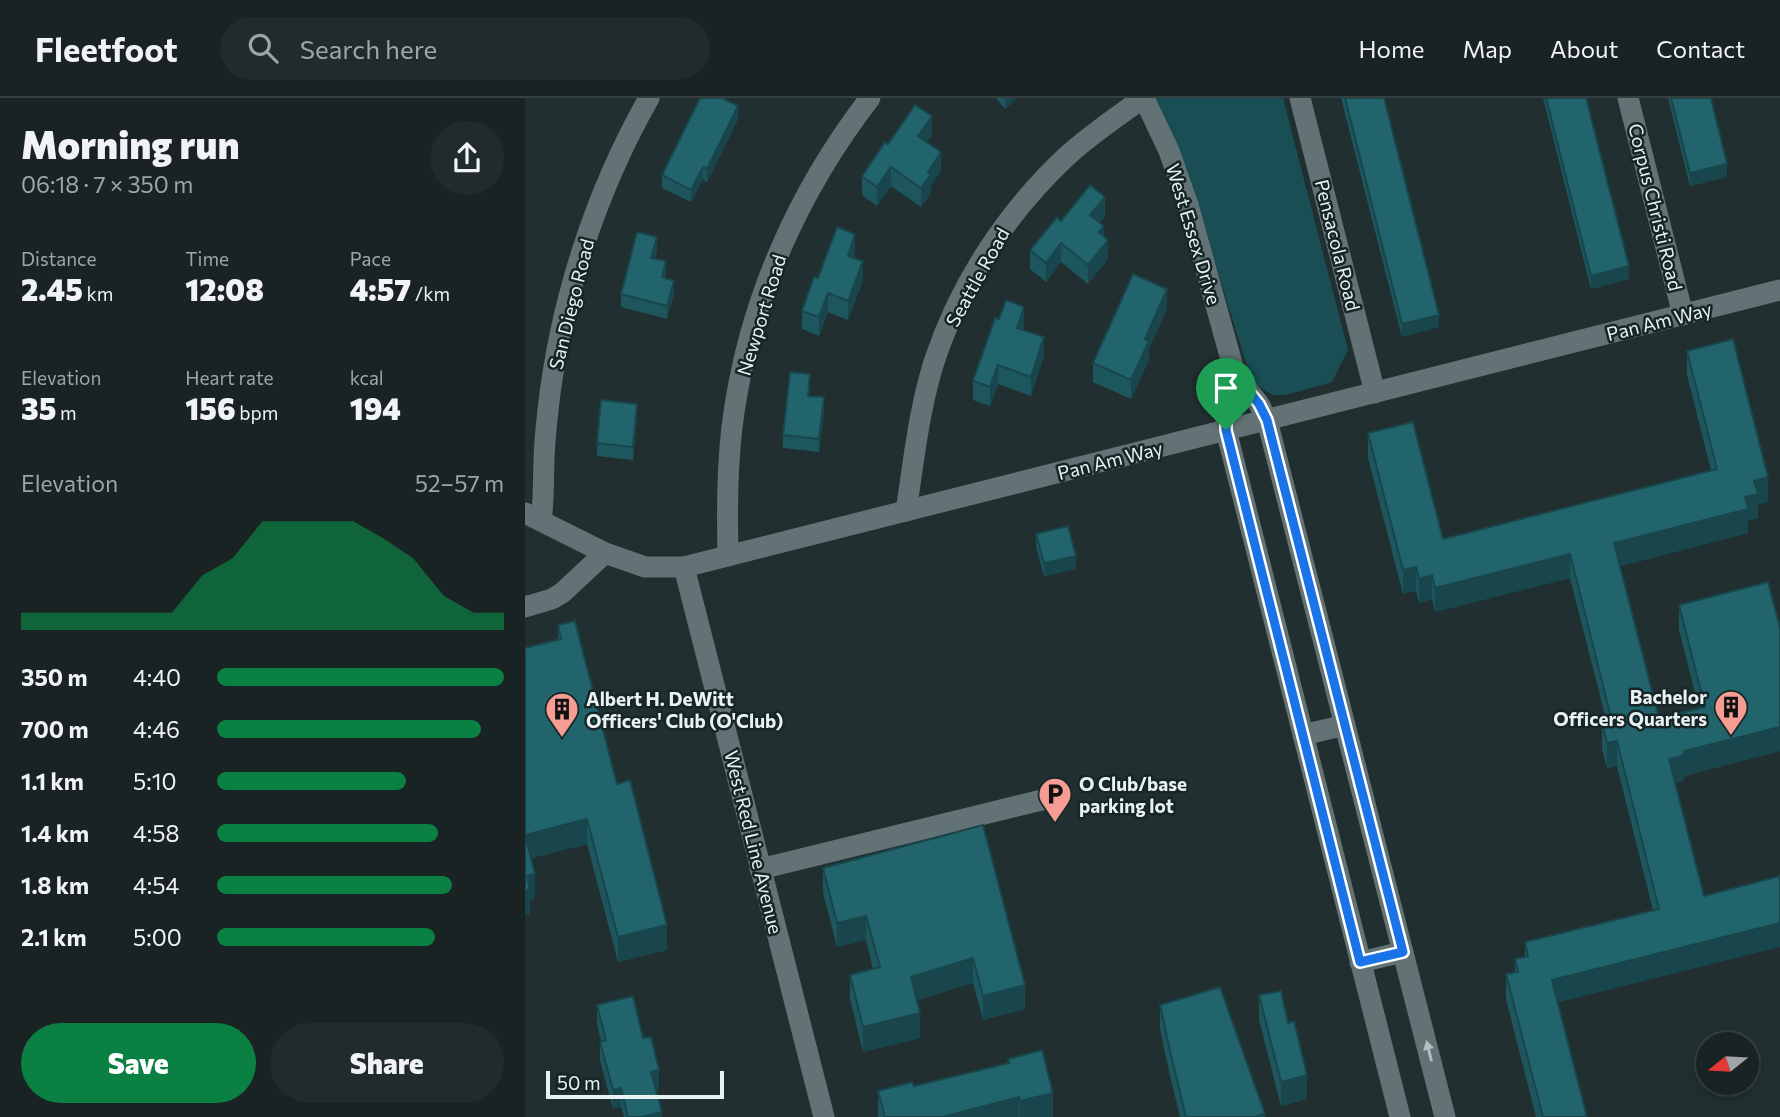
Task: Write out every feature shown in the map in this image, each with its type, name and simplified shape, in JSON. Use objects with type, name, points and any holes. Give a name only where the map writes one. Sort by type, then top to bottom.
[{"type":"street","name":"San Diego Road","points":[[533,517],[544,501],[548,408],[568,298],[608,180],[634,123],[649,98]]},
{"type":"street","name":"Newport Road","points":[[728,556],[728,484],[734,413],[747,345],[765,284],[816,177],[870,98]]},
{"type":"street","name":"West Essex Drive","points":[[1143,98],[1169,151],[1188,205],[1235,374],[1259,404],[1267,420],[1445,1117]]},
{"type":"street","name":"Seattle Road","points":[[907,511],[922,408],[935,360],[957,305],[980,262],[1005,224],[1043,180],[1068,155],[1143,98]]},
{"type":"street","name":"Pensacola Road","points":[[1300,98],[1375,393]]},
{"type":"street","name":"Corpus Christi Road","points":[[1628,98],[1683,315]]},
{"type":"street","name":"Pan Am Way","points":[[533,517],[605,553],[645,567],[684,567],[1780,290]]},
{"type":"street","name":"West Essex Drive","points":[[1235,374],[1226,412],[1226,430],[1400,1117]]},
{"type":"street","points":[[525,607],[562,593],[605,553]]},
{"type":"street","name":"West Red Line Avenue","points":[[684,567],[824,1117]]},
{"type":"street","points":[[1303,735],[1345,724]]},
{"type":"street","points":[[760,869],[1058,796]]},
{"type":"street","points":[[1360,962],[1403,952]]},
{"type":"shaded area","points":[[1156,98],[1283,98],[1348,350],[1332,382],[1286,395],[1273,395],[1252,382],[1180,151]]},
{"type":"building","points":[[700,98],[722,98],[738,106],[707,169],[703,167],[691,190],[662,175]]},
{"type":"building","points":[[1345,98],[1384,98],[1439,315],[1402,324]]},
{"type":"building","points":[[1546,98],[1586,98],[1629,266],[1591,276]]},
{"type":"building","points":[[1671,98],[1711,98],[1727,164],[1690,173]]},
{"type":"building","points":[[915,105],[932,116],[918,136],[941,152],[928,172],[931,174],[921,188],[891,167],[877,187],[862,176]]},
{"type":"building","points":[[1090,185],[1105,197],[1090,215],[1104,226],[1099,232],[1108,240],[1088,265],[1061,243],[1046,263],[1030,250],[1057,217],[1061,221]]},
{"type":"building","points":[[837,227],[855,234],[848,256],[863,261],[848,301],[828,293],[819,317],[802,311]]},
{"type":"building","points":[[637,232],[657,237],[651,258],[666,261],[662,277],[674,281],[667,306],[621,294]]},
{"type":"building","points":[[1133,274],[1167,289],[1145,339],[1149,341],[1131,380],[1093,363]]},
{"type":"building","points":[[1006,300],[1024,307],[1017,328],[1044,337],[1031,377],[998,365],[990,387],[973,381],[995,318],[999,319]]},
{"type":"building","name":"Bachelor Officers Quarters","points":[[1733,339],[1768,477],[1754,481],[1758,494],[1745,497],[1748,509],[1614,543],[1659,718],[1705,707],[1679,605],[1768,582],[1780,628],[1780,727],[1684,751],[1683,756],[1669,759],[1704,896],[1780,876],[1780,923],[1552,980],[1587,1117],[1543,1117],[1506,974],[1518,972],[1515,959],[1528,956],[1525,942],[1659,909],[1617,741],[1607,743],[1602,724],[1612,721],[1570,554],[1435,588],[1432,575],[1419,579],[1416,567],[1403,570],[1368,433],[1413,422],[1443,539],[1717,469],[1687,351]]},
{"type":"building","points":[[790,372],[810,374],[808,396],[824,397],[819,439],[783,435]]},
{"type":"building","points":[[601,400],[637,404],[633,447],[597,443]]},
{"type":"building","points":[[1068,526],[1076,556],[1044,563],[1036,534]]},
{"type":"building","name":"Albert H. DeWitt Officers' Club (O'Club)","points":[[575,621],[617,784],[630,780],[667,925],[618,937],[587,819],[525,835],[525,648],[561,639],[558,625]]},
{"type":"building","points":[[983,825],[1025,985],[983,996],[973,958],[911,977],[920,1013],[863,1027],[850,975],[880,967],[866,916],[837,923],[823,868]]},
{"type":"building","points":[[525,835],[535,874],[527,876],[530,889],[525,891]]},
{"type":"building","points":[[1220,987],[1265,1114],[1254,1117],[1186,1117],[1160,1005]]},
{"type":"building","points":[[1281,991],[1288,1023],[1294,1021],[1307,1075],[1281,1082],[1259,995]]},
{"type":"building","points":[[633,996],[643,1038],[651,1037],[659,1070],[651,1072],[662,1112],[642,1117],[628,1117],[621,1088],[613,1090],[600,1042],[606,1040],[597,1005]]},
{"type":"building","points":[[1042,1050],[1053,1093],[1020,1101],[1019,1097],[942,1117],[885,1117],[878,1091],[912,1082],[914,1086],[1009,1063],[1008,1059]]},
{"type":"place","name":"Bachelor Officers Quarters","points":[[1731,737]]},
{"type":"place","name":"Albert H. DeWitt Officers' Club (O'Club)","points":[[562,739]]},
{"type":"place","name":"O Club/base parking lot","points":[[1055,824]]},
{"type":"route","points":[[1235,374],[1259,404],[1267,420],[1403,952],[1360,962],[1226,430],[1226,412],[1235,374]]}]
